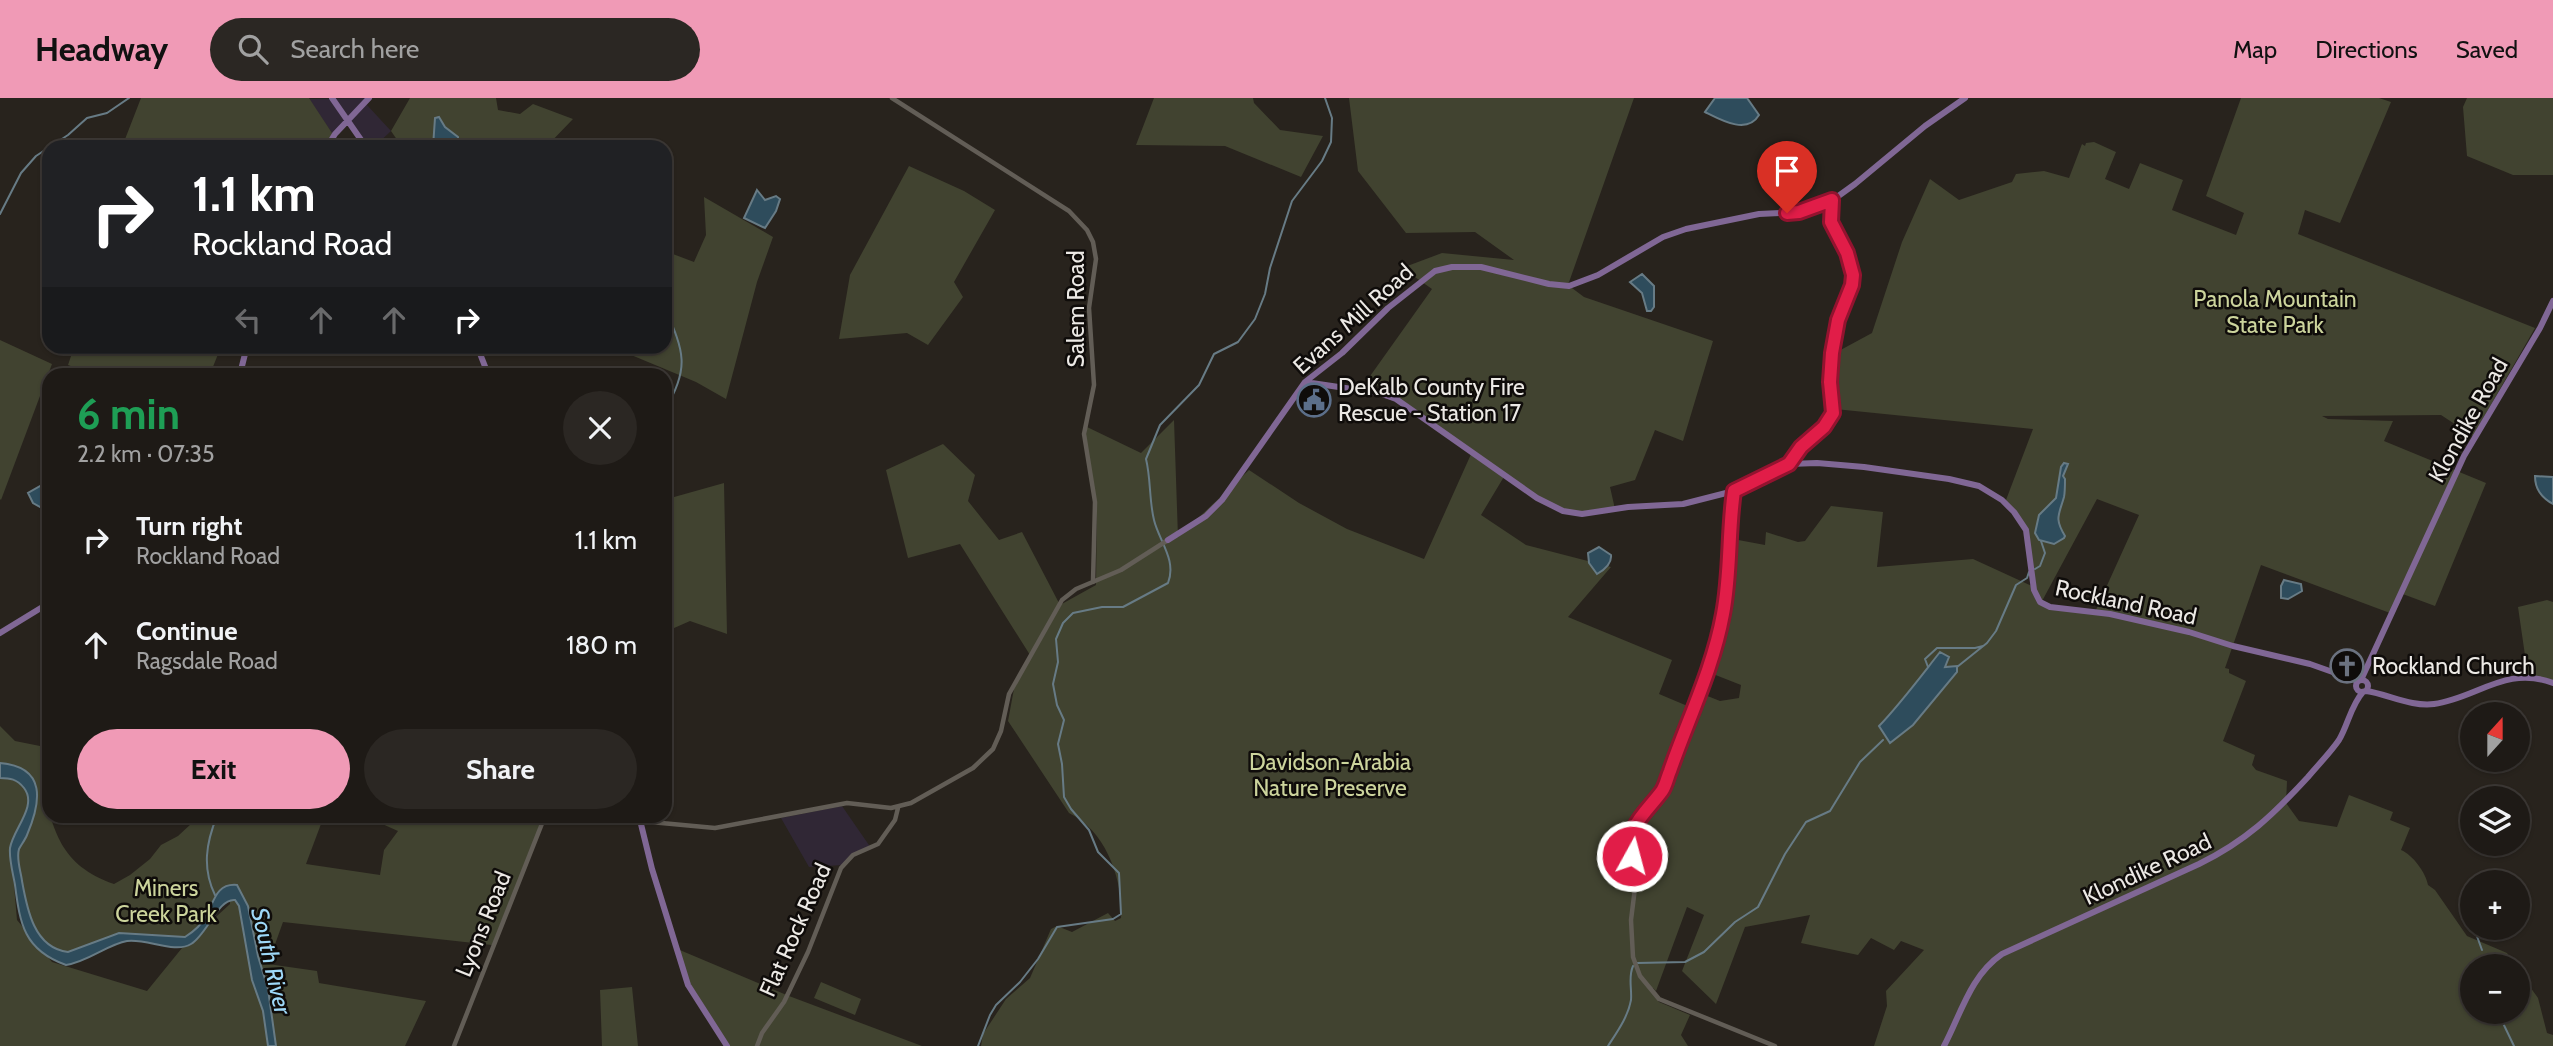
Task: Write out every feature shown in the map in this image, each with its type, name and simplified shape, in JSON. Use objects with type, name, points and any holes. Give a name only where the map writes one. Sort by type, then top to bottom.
[{"type":"main road","points":[[332,98],[362,140]]},
{"type":"main road","points":[[332,140],[369,98]]},
{"type":"main road","name":"Evans Mill Road","points":[[1168,540],[1206,516],[1222,500],[1305,382],[1342,353],[1388,308],[1435,271],[1452,267],[1481,267],[1549,284],[1569,286],[1598,275],[1663,237],[1686,229],[1759,214],[1799,212],[1832,200],[1855,184],[1961,99]]},
{"type":"main road","name":"Klondike Road","points":[[1944,1046],[1976,982],[1994,960],[2191,868],[2241,841],[2277,811],[2327,755],[2340,738],[2387,622],[2450,486],[2553,301]]},
{"type":"main road","name":"Rockland Road","points":[[1305,382],[1396,398],[1536,498],[1573,514],[1683,504],[1734,491],[1789,464],[1817,463],[1885,469],[1979,486],[2002,500],[2022,523],[2030,551],[2034,590],[2043,604],[2049,607],[2123,617],[2189,632],[2233,646],[2310,664],[2345,676],[2380,693],[2414,703],[2432,705],[2520,677],[2553,682]]},
{"type":"main road","points":[[0,633],[42,607]]},
{"type":"main road","points":[[640,823],[688,985],[727,1046]]},
{"type":"street","name":"Salem Road","points":[[892,98],[1069,211],[1091,236],[1096,259],[1089,308],[1094,385],[1084,434],[1095,502],[1093,582]]},
{"type":"street","points":[[1789,464],[1801,447],[1824,427],[1833,413],[1830,382],[1832,353],[1838,320],[1852,285],[1853,275],[1847,253],[1831,222],[1832,200]]},
{"type":"street","points":[[1734,491],[1724,613],[1706,677],[1665,784],[1637,821],[1630,836],[1636,880],[1632,920],[1633,957],[1640,976],[1659,999],[1775,1046]]},
{"type":"street","name":"Evans Mill Road","points":[[898,808],[939,789],[973,768],[993,749],[1001,731],[1009,694],[1055,608],[1066,596],[1121,570],[1168,540]]},
{"type":"street","points":[[672,822],[715,828],[847,803],[898,808]]},
{"type":"street","name":"Flat Rock Road","points":[[757,1046],[798,974],[841,868],[853,855],[878,844],[895,820],[898,808]]},
{"type":"street","name":"Lyons Road","points":[[454,1046],[542,823]]},
{"type":"shaded area","points":[[371,98],[367,105],[391,131],[381,140],[360,140],[347,122],[334,136],[309,99]]},
{"type":"shaded area","points":[[842,806],[871,848],[859,852],[843,865],[809,867],[781,818]]},
{"type":"green space","points":[[141,98],[309,98],[334,136],[331,140],[125,140]]},
{"type":"green space","points":[[410,98],[496,98],[498,110],[520,114],[533,104],[573,119],[553,140],[397,140],[391,131]]},
{"type":"green space","points":[[1154,98],[1253,98],[1254,103],[1280,130],[1323,136],[1301,177],[1225,146],[1136,145]]},
{"type":"green space","points":[[1349,98],[1634,98],[1568,285],[1584,297],[1713,341],[1683,441],[1655,430],[1635,480],[1610,487],[1615,509],[1582,513],[1568,511],[1544,501],[1505,475],[1481,515],[1526,545],[1611,567],[1568,617],[1672,660],[1659,694],[1697,710],[1705,695],[1720,701],[1739,698],[1741,685],[1713,674],[1714,671],[1711,670],[1723,624],[1733,539],[1765,545],[1766,532],[1798,542],[1805,541],[1831,506],[1883,512],[1877,567],[1973,559],[2034,587],[2028,533],[2006,500],[2033,429],[1835,409],[1832,387],[1835,353],[1872,333],[1902,242],[1930,179],[1959,200],[2012,182],[2016,174],[2044,171],[2069,178],[2082,144],[2085,146],[2086,143],[2094,142],[2116,152],[2105,179],[2129,189],[2140,163],[2183,180],[2172,210],[2236,235],[2244,213],[2206,196],[2241,98],[2379,98],[2391,102],[2340,223],[2305,210],[2298,234],[2535,328],[2473,436],[2441,415],[2322,416],[2328,419],[2393,421],[2384,441],[2486,483],[2435,606],[2400,593],[2390,613],[2261,565],[2225,668],[2229,669],[2229,673],[2246,681],[2223,741],[2255,755],[2252,765],[2256,770],[2287,781],[2286,803],[2299,821],[2337,827],[2349,795],[2393,812],[2390,820],[2410,828],[2401,850],[2418,865],[2428,885],[2435,890],[2460,926],[2460,940],[2476,940],[2508,954],[2460,954],[2460,1024],[2530,1024],[2530,987],[2538,998],[2547,1033],[2553,1035],[2553,1046],[1874,1046],[1887,1006],[1886,991],[1924,950],[1901,941],[1894,950],[1871,938],[1858,955],[1801,943],[1810,915],[1745,927],[1716,1004],[1682,971],[1704,915],[1687,907],[1656,991],[1653,988],[1652,992],[1659,1002],[1690,1015],[1681,1035],[1688,1046],[981,1046],[983,1034],[1006,999],[1030,978],[1051,929],[1057,926],[1072,932],[1108,913],[1115,921],[1121,918],[1119,888],[1110,858],[1102,844],[1082,821],[1069,813],[1008,721],[1016,678],[1030,655],[960,544],[908,558],[886,470],[943,444],[975,475],[968,501],[999,540],[1022,532],[1060,605],[1096,585],[1097,505],[1085,443],[1087,427],[1141,453],[1174,420],[1178,537],[1249,470],[1299,503],[1347,529],[1424,559],[1472,452],[1368,379],[1432,289],[1402,268],[1442,253],[1514,260],[1475,232],[1406,233],[1358,171]],"holes":[[[2097,499],[2139,515],[2095,612],[2041,603]]]},
{"type":"green space","points":[[2467,98],[2553,98],[2553,175],[2513,175],[2467,156],[2463,107]]},
{"type":"green space","points":[[909,166],[964,191],[995,210],[954,282],[963,297],[928,345],[907,333],[839,339],[850,275]]},
{"type":"green space","points":[[704,197],[773,237],[757,282],[726,399],[672,372],[672,368],[662,368],[629,354],[672,354],[672,254],[694,262],[706,235]]},
{"type":"green space","points":[[0,340],[52,364],[50,368],[42,368],[42,391],[0,499]]},
{"type":"green space","points":[[71,354],[218,354],[212,368],[76,368],[68,365]]},
{"type":"green space","points":[[724,483],[727,634],[690,621],[672,629],[672,498]]},
{"type":"green space","points":[[2547,600],[2553,602],[2553,681],[2528,676],[2518,607]]},
{"type":"green space","name":"Miners Creek Park","points":[[0,726],[15,741],[40,746],[42,750],[42,823],[52,823],[70,856],[82,867],[114,884],[130,875],[150,859],[161,845],[178,836],[192,823],[321,823],[306,864],[380,875],[384,850],[398,831],[380,823],[541,823],[492,945],[283,922],[268,964],[317,971],[319,983],[426,1001],[405,1046],[0,1046]],"holes":[[[12,862],[20,900],[42,946],[62,959],[125,941],[142,941],[165,946],[189,939],[230,895],[230,904],[182,948],[147,991],[52,962],[17,920]]]},
{"type":"green space","points":[[675,948],[789,996],[922,1046],[726,1046],[688,981]]},
{"type":"green space","points":[[821,982],[861,999],[855,1015],[814,998]]},
{"type":"green space","points":[[632,987],[638,1046],[602,1046],[600,990]]},
{"type":"water","points":[[1715,98],[1747,98],[1759,115],[1748,124],[1726,122],[1705,112]]},
{"type":"water","points":[[439,117],[458,140],[433,140],[435,118]]},
{"type":"water","points":[[757,190],[765,200],[776,196],[780,199],[765,228],[744,218]]},
{"type":"water","points":[[1642,274],[1654,286],[1654,307],[1651,311],[1647,311],[1642,293],[1630,282]]},
{"type":"water","points":[[2064,463],[2068,464],[2063,476],[2065,493],[2059,520],[2065,536],[2054,544],[2039,540],[2035,533],[2039,515],[2056,498]]},
{"type":"water","points":[[2535,476],[2553,477],[2553,504],[2540,492]]},
{"type":"water","points":[[42,485],[42,508],[33,503],[28,493]]},
{"type":"water","points":[[1599,547],[1611,555],[1611,558],[1607,566],[1597,574],[1589,563],[1588,553]]},
{"type":"water","points":[[2284,580],[2301,584],[2302,591],[2288,599],[2281,598]]},
{"type":"water","points":[[1940,652],[1949,657],[1945,667],[1957,666],[1957,672],[1913,725],[1890,743],[1879,726]]},
{"type":"water","name":"South River","points":[[0,763],[26,771],[36,788],[37,799],[32,823],[19,849],[18,857],[30,915],[34,926],[47,943],[68,952],[119,933],[185,937],[202,922],[220,890],[237,885],[248,906],[268,989],[276,1046],[268,1046],[263,1011],[252,980],[239,906],[235,900],[223,905],[197,939],[184,947],[127,941],[66,965],[41,952],[22,923],[10,853],[12,841],[27,810],[28,795],[16,781],[0,778]]},
{"type":"waterway","points":[[60,140],[87,118],[107,113],[129,98]]},
{"type":"waterway","points":[[978,1046],[996,1005],[1020,982],[1038,959],[1057,927],[1113,919],[1121,914],[1119,873],[1098,852],[1089,830],[1064,797],[1058,744],[1064,720],[1057,705],[1053,684],[1058,662],[1056,639],[1063,623],[1073,613],[1102,607],[1123,607],[1168,583],[1169,558],[1154,520],[1146,459],[1160,425],[1199,385],[1214,354],[1238,342],[1255,319],[1292,201],[1322,161],[1331,142],[1332,118],[1325,98]]},
{"type":"waterway","points":[[0,214],[21,173],[42,152]]},
{"type":"waterway","points":[[672,326],[682,358],[672,396]]},
{"type":"waterway","points":[[2035,569],[2040,566],[2045,553],[2041,541]]},
{"type":"waterway","points":[[1957,667],[1987,643],[1996,631],[2016,585],[2027,578],[2029,572]]},
{"type":"waterway","points":[[1928,667],[1925,659],[1937,648],[1983,646]]},
{"type":"waterway","points":[[1637,963],[1685,962],[1704,952],[1735,922],[1758,907],[1785,854],[1806,822],[1830,811],[1860,762],[1883,740]]},
{"type":"waterway","points":[[215,823],[210,836],[207,865],[215,895]]},
{"type":"waterway","points":[[2478,940],[2482,950]]},
{"type":"waterway","points":[[1608,1046],[1630,1006],[1633,966]]},
{"type":"waterway","points":[[2503,1024],[2514,1046]]},
{"type":"place","name":"DeKalb County Fire Rescue - Station 17","points":[[1314,400]]},
{"type":"place","name":"Rockland Church","points":[[2347,666]]},
{"type":"route","points":[[1632,856],[1630,836],[1640,816],[1665,784],[1695,710],[1719,631],[1724,613],[1734,491],[1789,464],[1801,447],[1824,427],[1833,413],[1830,382],[1832,353],[1838,320],[1852,285],[1852,270],[1847,253],[1831,222],[1829,215],[1832,200],[1799,212],[1787,213]]},
{"type":"park label","name":"Panola Mountain State Park","points":[[2275,312]]},
{"type":"park label","name":"Davidson-Arabia Nature Preserve","points":[[1330,775]]}]
